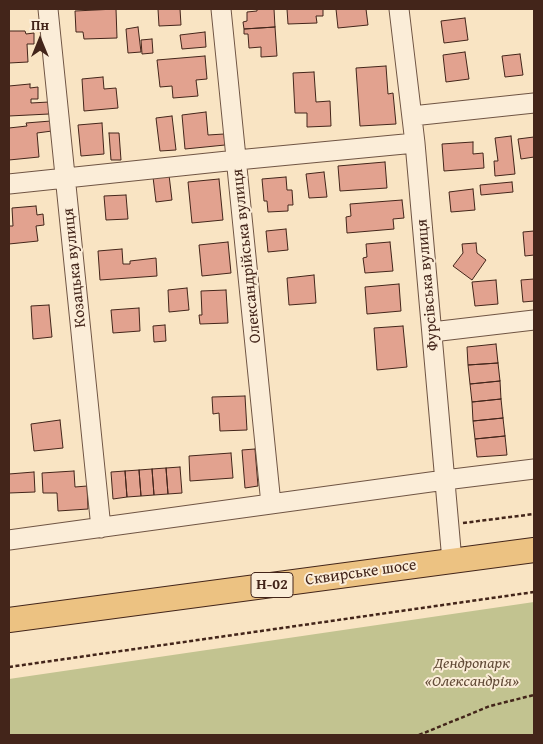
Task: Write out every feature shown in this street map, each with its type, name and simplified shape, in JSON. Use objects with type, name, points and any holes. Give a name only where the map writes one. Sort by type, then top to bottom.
[{"type":"main road","name":"Сквирське шосе","points":[[9,620],[534,550]]},
{"type":"street","name":"Козацька вулиця","points":[[48,9],[101,528]]},
{"type":"street","name":"Олександрійська вулиця","points":[[221,9],[271,504]]},
{"type":"street","name":"Фурсівська вулиця","points":[[399,9],[415,143],[452,561]]},
{"type":"street","points":[[412,116],[534,103]]},
{"type":"street","points":[[9,184],[415,143]]},
{"type":"street","points":[[432,332],[534,320]]},
{"type":"street","points":[[9,540],[445,480],[534,470]]},
{"type":"path","points":[[449,524],[534,514]]},
{"type":"path","points":[[9,667],[534,592]]},
{"type":"path","points":[[419,735],[490,706],[534,695]]},
{"type":"green space","name":"Дендропарк «Олександрія»","points":[[534,602],[534,735],[9,735],[9,679]]},
{"type":"building","points":[[116,9],[117,38],[84,39],[83,32],[76,32],[75,11]]},
{"type":"building","points":[[158,9],[180,9],[181,25],[159,26]]},
{"type":"building","points":[[257,9],[274,9],[275,27],[244,29],[243,22],[247,21],[247,12],[257,11]]},
{"type":"building","points":[[287,9],[323,9],[323,16],[316,16],[317,23],[288,24]]},
{"type":"building","points":[[336,9],[366,9],[368,25],[338,28]]},
{"type":"building","points":[[465,18],[468,40],[444,43],[441,21]]},
{"type":"building","points":[[138,27],[141,52],[128,53],[126,29]]},
{"type":"building","points":[[275,27],[277,56],[261,57],[261,47],[249,48],[248,34],[244,34],[244,29]]},
{"type":"building","points":[[9,31],[25,31],[26,34],[34,33],[34,44],[27,44],[28,62],[9,63]]},
{"type":"building","points":[[205,32],[206,47],[182,49],[180,35]]},
{"type":"building","points":[[152,39],[153,53],[142,54],[141,40]]},
{"type":"building","points":[[465,52],[469,79],[446,82],[443,55]]},
{"type":"building","points":[[520,54],[523,75],[505,77],[502,56]]},
{"type":"building","points":[[205,56],[207,79],[196,80],[198,96],[173,98],[172,86],[160,87],[157,60]]},
{"type":"building","points":[[386,66],[388,94],[393,93],[396,124],[360,126],[356,68]]},
{"type":"building","points":[[314,72],[316,102],[330,101],[331,126],[307,127],[307,113],[295,113],[293,73]]},
{"type":"building","points":[[103,77],[104,89],[116,88],[118,108],[84,111],[82,79]]},
{"type":"building","points":[[30,84],[30,88],[38,87],[38,99],[31,99],[31,103],[49,102],[49,114],[9,116],[9,86]]},
{"type":"building","points":[[206,112],[208,135],[224,134],[225,145],[185,149],[182,115]]},
{"type":"building","points":[[172,116],[176,150],[160,151],[156,118]]},
{"type":"building","points":[[51,121],[52,131],[37,133],[39,157],[9,160],[9,128],[27,126],[26,123]]},
{"type":"building","points":[[102,123],[104,154],[81,156],[78,125]]},
{"type":"building","points":[[109,133],[119,133],[121,160],[111,160]]},
{"type":"building","points":[[511,136],[515,174],[495,176],[494,161],[498,161],[495,138]]},
{"type":"building","points":[[534,137],[534,157],[521,159],[518,139]]},
{"type":"building","points":[[473,142],[473,154],[483,153],[484,168],[444,171],[442,144]]},
{"type":"building","points":[[385,162],[387,188],[340,191],[338,166]]},
{"type":"building","points":[[324,172],[327,197],[309,198],[306,174]]},
{"type":"building","points":[[169,175],[172,200],[156,202],[153,177]]},
{"type":"building","points":[[286,177],[287,190],[292,190],[293,205],[288,205],[288,211],[268,212],[267,201],[264,201],[262,179]]},
{"type":"building","points":[[219,179],[223,220],[192,223],[188,182]]},
{"type":"building","points":[[512,182],[513,192],[481,195],[480,185]]},
{"type":"building","points":[[473,189],[475,210],[451,212],[449,192]]},
{"type":"building","points":[[126,195],[128,219],[106,220],[104,196]]},
{"type":"building","points":[[402,200],[404,218],[393,219],[394,229],[347,233],[346,217],[351,216],[350,204]]},
{"type":"building","points":[[36,206],[37,215],[43,214],[44,225],[36,226],[38,241],[9,244],[9,226],[13,226],[12,208]]},
{"type":"building","points":[[286,229],[288,250],[268,252],[266,231]]},
{"type":"building","points":[[534,231],[534,255],[525,256],[523,232]]},
{"type":"building","points":[[228,242],[231,273],[202,276],[199,245]]},
{"type":"building","points":[[390,242],[393,271],[365,273],[363,258],[367,257],[366,244]]},
{"type":"building","points":[[476,243],[477,253],[486,260],[472,280],[453,266],[463,253],[462,244]]},
{"type":"building","points":[[122,249],[123,264],[130,264],[130,261],[156,258],[157,276],[100,280],[98,251]]},
{"type":"building","points":[[314,275],[316,303],[289,305],[287,278]]},
{"type":"building","points":[[534,279],[534,301],[523,302],[521,280]]},
{"type":"building","points":[[496,280],[498,304],[475,306],[472,282]]},
{"type":"building","points":[[399,284],[401,311],[367,314],[365,287]]},
{"type":"building","points":[[187,288],[189,310],[169,312],[168,290]]},
{"type":"building","points":[[226,290],[228,323],[200,324],[199,315],[202,315],[201,291]]},
{"type":"building","points":[[49,305],[52,337],[33,339],[31,306]]},
{"type":"building","points":[[139,308],[140,331],[113,333],[111,310]]},
{"type":"building","points":[[165,325],[166,341],[154,342],[153,326]]},
{"type":"building","points":[[403,326],[407,367],[377,370],[374,328]]},
{"type":"building","points":[[496,344],[498,363],[468,365],[467,347]]},
{"type":"building","points":[[498,363],[500,381],[470,384],[468,365]]},
{"type":"building","points":[[500,381],[501,399],[472,402],[470,384]]},
{"type":"building","points":[[245,396],[247,430],[220,431],[219,413],[213,414],[212,397]]},
{"type":"building","points":[[501,399],[503,418],[473,421],[472,402]]},
{"type":"building","points":[[503,418],[505,436],[475,439],[473,421]]},
{"type":"building","points":[[60,420],[63,448],[34,451],[31,424]]},
{"type":"building","points":[[505,436],[507,455],[477,457],[475,439]]},
{"type":"building","points":[[255,449],[258,486],[245,488],[242,450]]},
{"type":"building","points":[[231,453],[233,478],[190,481],[189,456]]},
{"type":"building","points":[[180,467],[182,493],[168,494],[166,468]]},
{"type":"building","points":[[166,468],[168,494],[154,495],[152,469]]},
{"type":"building","points":[[152,469],[154,495],[141,496],[139,470]]},
{"type":"building","points":[[139,470],[141,496],[127,497],[125,471]]},
{"type":"building","points":[[74,471],[75,487],[87,486],[88,509],[58,511],[57,493],[43,493],[42,473]]},
{"type":"building","points":[[125,471],[127,497],[113,499],[111,472]]},
{"type":"building","points":[[34,472],[35,492],[9,493],[9,474]]}]
